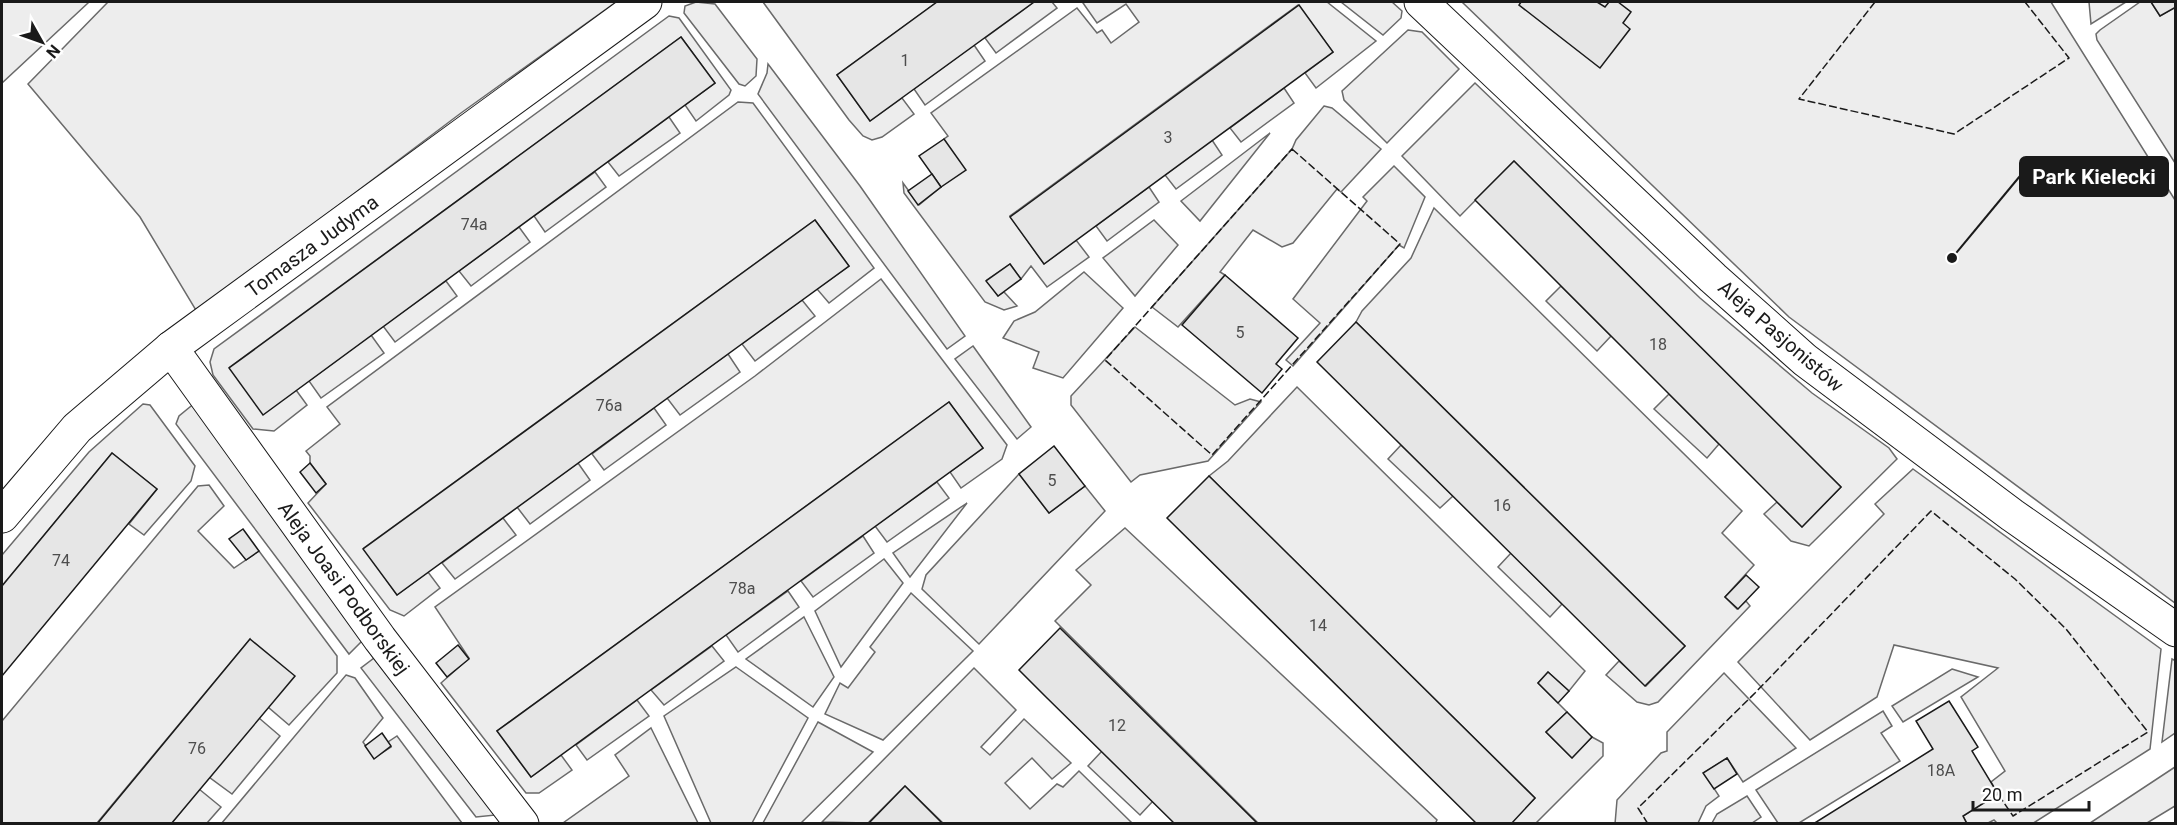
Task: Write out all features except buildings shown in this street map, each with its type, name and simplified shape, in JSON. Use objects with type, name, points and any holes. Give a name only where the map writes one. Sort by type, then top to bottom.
[{"type":"street","name":"Tomasza Judyma","points":[[2,516],[77,428],[171,348],[645,2]]},
{"type":"street","name":"Aleja Pasjonistów","points":[[1421,2],[1752,315],[1805,360],[1975,488],[2175,630]]},
{"type":"street","name":"Aleja Joasi Podborskiej","points":[[171,348],[380,639],[522,824]]},
{"type":"shaded area","points":[[2,2],[87,2],[88,3],[2,83]]},
{"type":"shaded area","points":[[108,2],[616,2],[461,113],[197,312],[140,217],[28,84]]},
{"type":"shaded area","points":[[696,2],[715,4],[757,59],[756,76],[745,86],[739,84],[684,13],[685,6]]},
{"type":"shaded area","points":[[763,2],[937,2],[837,75],[870,121],[902,98],[914,114],[882,137],[872,140],[863,136]]},
{"type":"shaded area","points":[[1034,2],[1052,2],[1057,8],[996,53],[985,38]]},
{"type":"shaded area","points":[[1327,2],[1376,41],[1316,88],[1305,73],[1333,52],[1298,5],[1010,216],[1044,264],[1076,240],[1089,257],[1047,287],[1031,266],[1021,279],[1010,264],[987,280],[998,296],[1004,292],[1017,306],[1004,310],[985,302],[904,193],[903,183],[919,205],[941,187],[944,139],[948,136],[931,113],[1077,8],[1097,33],[1102,30],[1111,43],[1139,22],[1126,4],[1097,23],[1083,3]]},
{"type":"shaded area","points":[[1341,2],[1392,2],[1402,11],[1401,18],[1383,35]]},
{"type":"shaded area","points":[[1462,2],[2051,2],[2175,200],[2175,603],[1789,317]]},
{"type":"shaded area","points":[[2089,2],[2126,2],[2091,24]]},
{"type":"shaded area","points":[[2140,2],[2151,2],[2160,16],[2175,7],[2175,163],[2097,40],[2096,34],[2100,30]]},
{"type":"shaded area","points":[[669,16],[679,18],[731,90],[729,95],[696,121],[685,105],[715,83],[681,37],[230,367],[296,390],[307,405],[274,431],[253,429],[213,375],[210,362],[214,349]]},
{"type":"shaded area","points":[[1408,30],[1422,32],[1459,69],[1387,143],[1344,100],[1342,91]]},
{"type":"shaded area","points":[[974,45],[985,61],[925,105],[914,89]]},
{"type":"shaded area","points":[[768,64],[860,186],[965,336],[947,349],[758,94],[767,73]]},
{"type":"shaded area","points":[[1475,83],[1700,298],[1812,393],[1889,448],[1897,459],[1809,546],[1791,541],[1764,514],[1777,502],[1802,527],[1841,487],[1514,161],[1460,216],[1402,156]]},
{"type":"shaded area","points":[[1284,88],[1294,103],[1241,142],[1230,128]]},
{"type":"shaded area","points":[[738,102],[753,103],[874,268],[829,303],[817,289],[849,266],[815,220],[364,548],[397,595],[428,572],[440,588],[404,616],[390,610],[308,503],[326,484],[310,463],[310,456],[306,451],[340,424],[327,407]]},
{"type":"shaded area","points":[[1324,106],[1332,108],[1381,149],[1341,192],[1337,189],[1293,243],[1282,247],[1253,230],[1220,272],[1225,275],[1178,327],[1152,307],[1292,149],[1296,140]]},
{"type":"shaded area","points":[[669,117],[680,133],[619,176],[608,162]]},
{"type":"shaded area","points":[[1270,133],[1200,221],[1181,201]]},
{"type":"shaded area","points":[[1212,140],[1222,155],[1176,189],[1165,175]]},
{"type":"shaded area","points":[[1394,166],[1425,197],[1404,248],[1399,245],[1293,366],[1286,360],[1320,323],[1293,299],[1367,201],[1363,197]]},
{"type":"shaded area","points":[[595,172],[606,187],[545,232],[534,216]]},
{"type":"shaded area","points":[[1149,187],[1159,202],[1107,241],[1096,226]]},
{"type":"shaded area","points":[[1434,208],[1742,511],[1722,533],[1754,565],[1725,597],[1737,609],[1746,601],[1750,606],[1658,702],[1649,705],[1637,702],[1606,675],[1619,661],[1646,686],[1685,646],[1356,322],[1362,311],[1411,258]]},
{"type":"shaded area","points":[[1154,220],[1178,245],[1135,296],[1103,258]]},
{"type":"shaded area","points":[[519,227],[530,242],[471,286],[459,271]]},
{"type":"shaded area","points":[[1084,272],[1123,308],[1063,378],[1033,368],[1039,352],[1003,338],[1014,321],[1035,312]]},
{"type":"shaded area","points":[[881,279],[1007,445],[1002,459],[961,488],[950,472],[983,448],[949,402],[497,731],[531,777],[561,755],[572,770],[539,793],[526,793],[441,683],[469,658],[435,607],[755,376]]},
{"type":"shaded area","points":[[446,281],[457,296],[395,342],[383,326]]},
{"type":"shaded area","points":[[1561,286],[1611,336],[1597,351],[1546,301]]},
{"type":"shaded area","points":[[802,300],[815,316],[755,361],[742,344]]},
{"type":"shaded area","points":[[1135,327],[1235,405],[1250,399],[1261,402],[1208,461],[1140,475],[1131,482],[1071,405],[1071,396]]},
{"type":"shaded area","points":[[371,335],[384,353],[321,398],[309,381]]},
{"type":"shaded area","points":[[973,346],[1031,427],[1017,439],[955,359]]},
{"type":"shaded area","points":[[728,354],[740,372],[680,415],[667,398]]},
{"type":"shaded area","points":[[1297,387],[1585,671],[1569,691],[1548,672],[1538,683],[1567,712],[1546,732],[1572,758],[1592,737],[1603,743],[1603,756],[1536,823],[1511,823],[1535,798],[1209,476],[1228,461]]},
{"type":"shaded area","points":[[1669,394],[1719,444],[1707,458],[1654,409]]},
{"type":"shaded area","points":[[196,402],[367,636],[349,654],[176,424],[179,416]]},
{"type":"shaded area","points":[[143,404],[150,405],[195,466],[191,481],[144,535],[129,524],[157,489],[112,453],[2,586],[2,555],[89,452]]},
{"type":"shaded area","points":[[654,408],[666,425],[604,470],[592,454]]},
{"type":"shaded area","points":[[1401,445],[1453,496],[1440,508],[1388,459]]},
{"type":"shaded area","points":[[578,463],[590,480],[530,524],[517,507]]},
{"type":"shaded area","points":[[1913,469],[2161,649],[2150,749],[2032,824],[1997,823],[1994,820],[1988,823],[1967,823],[1963,816],[1998,794],[1991,782],[2005,771],[1961,697],[1998,668],[1894,645],[1877,697],[1810,740],[1738,662],[1884,514],[1875,504]]},
{"type":"shaded area","points":[[1019,474],[1049,513],[1085,486],[1105,511],[979,644],[922,589],[926,575]]},
{"type":"shaded area","points":[[937,482],[949,498],[887,542],[875,526]]},
{"type":"shaded area","points":[[209,485],[224,506],[198,531],[234,568],[259,551],[337,656],[337,673],[289,725],[268,707],[250,639],[97,823],[2,824],[2,721],[198,486]]},
{"type":"shaded area","points":[[967,503],[910,577],[893,553]]},
{"type":"shaded area","points":[[503,518],[516,535],[455,579],[442,563]]},
{"type":"shaded area","points":[[1125,528],[1437,820],[1435,824],[1258,823],[1055,621],[1091,585],[1076,570]]},
{"type":"shaded area","points":[[863,536],[874,553],[813,597],[801,581]]},
{"type":"shaded area","points":[[1511,553],[1562,604],[1550,617],[1498,567]]},
{"type":"shaded area","points":[[884,559],[903,583],[841,667],[815,611]]},
{"type":"shaded area","points":[[788,591],[799,607],[738,652],[726,635]]},
{"type":"shaded area","points":[[911,593],[973,651],[883,740],[825,714],[840,683],[848,688],[875,652],[870,647]]},
{"type":"shaded area","points":[[804,617],[834,677],[813,707],[746,659]]},
{"type":"shaded area","points":[[712,646],[724,661],[664,705],[651,690]]},
{"type":"shaded area","points":[[378,655],[496,815],[476,817],[361,668]]},
{"type":"shaded area","points":[[2172,659],[2176,661],[2175,733],[2162,742]]},
{"type":"shaded area","points":[[736,667],[808,718],[752,823],[711,823],[664,716]]},
{"type":"shaded area","points":[[974,668],[1016,710],[981,747],[990,755],[1024,719],[1071,763],[1052,779],[1032,758],[1005,783],[1030,809],[1057,784],[1063,787],[1079,771],[1132,823],[943,823],[905,786],[868,823],[822,822]]},
{"type":"shaded area","points":[[1952,669],[1978,677],[1903,722],[1892,706]]},
{"type":"shaded area","points":[[1724,673],[1796,748],[1743,782],[1727,758],[1704,773],[1719,796],[1706,806],[1698,823],[1615,824],[1617,800],[1661,753],[1667,751],[1667,732]]},
{"type":"shaded area","points":[[346,675],[355,678],[383,718],[363,742],[374,758],[391,747],[388,742],[397,736],[462,823],[221,824]]},
{"type":"shaded area","points":[[637,700],[649,716],[587,760],[576,745]]},
{"type":"shaded area","points":[[1883,711],[1892,726],[1881,733],[1900,761],[1799,823],[1778,823],[1756,790]]},
{"type":"shaded area","points":[[259,718],[280,736],[232,794],[209,777]]},
{"type":"shaded area","points":[[818,722],[873,752],[801,823],[763,823]]},
{"type":"shaded area","points":[[651,728],[698,823],[563,823],[629,776],[615,755]]},
{"type":"shaded area","points":[[1102,751],[1153,801],[1140,815],[1088,766]]},
{"type":"shaded area","points":[[2175,767],[2175,806],[2147,823],[2090,823]]},
{"type":"shaded area","points":[[199,789],[221,807],[207,823],[171,824]]},
{"type":"shaded area","points":[[1747,796],[1761,817],[1752,823],[1712,823],[1717,814]]},
{"type":"fence","points":[[1875,2],[1799,99],[1954,134],[2069,58],[2025,2]]},
{"type":"fence","points":[[1292,149],[1400,244],[1212,455],[1105,360],[1292,149]]},
{"type":"fence","points":[[1648,824],[1638,808],[1755,693],[1931,511],[2015,579],[2066,629],[2148,732],[2013,816],[1998,794]]},
{"type":"place","name":"Park Kielecki","points":[[1952,258]]}]
